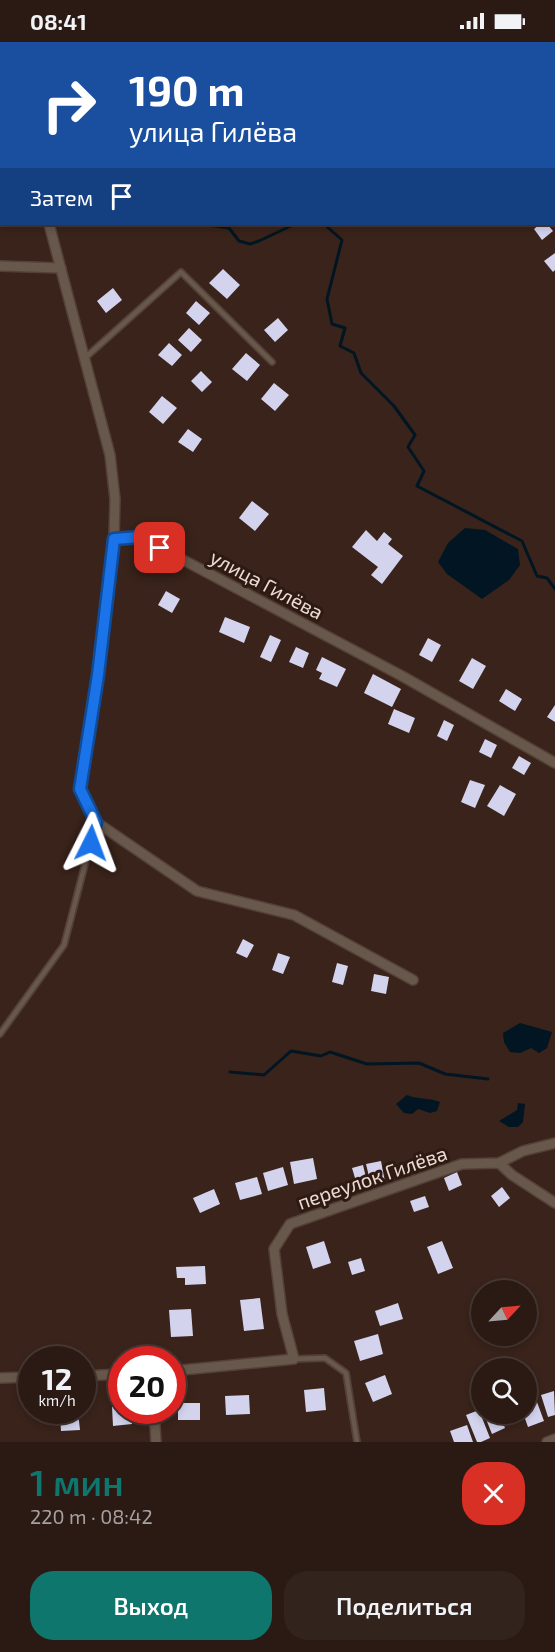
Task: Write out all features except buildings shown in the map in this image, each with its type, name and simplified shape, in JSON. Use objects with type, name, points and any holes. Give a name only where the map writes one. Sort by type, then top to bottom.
[{"type":"street","points":[[49,225],[110,455],[115,499],[114,539],[98,675],[80,789],[96,822],[197,891],[294,915],[413,980]]},
{"type":"street","points":[[0,266],[61,268]]},
{"type":"street","name":"улица Гилёва","points":[[114,539],[140,537],[402,676],[555,763]]},
{"type":"street","name":"переулок Гилёва","points":[[294,1359],[282,1314],[274,1249],[290,1224],[462,1164],[499,1163],[522,1152],[555,1143]]},
{"type":"street","points":[[499,1163],[512,1175],[555,1203]]},
{"type":"street","points":[[186,1370],[294,1359]]},
{"type":"street","points":[[0,1378],[18,1377]]},
{"type":"street","points":[[155,1424],[156,1442]]},
{"type":"street","points":[[547,1442],[555,1439]]},
{"type":"lane","points":[[85,358],[181,272],[272,362]]},
{"type":"lane","points":[[0,1034],[64,945],[96,822]]},
{"type":"lane","points":[[294,1359],[325,1358],[346,1374],[357,1442]]},
{"type":"water","points":[[465,528],[485,530],[518,549],[520,565],[509,580],[482,599],[447,574],[438,562],[448,543]]},
{"type":"water","points":[[520,1023],[552,1032],[547,1048],[539,1053],[531,1048],[520,1053],[510,1052],[504,1042],[503,1033]]},
{"type":"water","points":[[407,1095],[440,1102],[437,1111],[430,1113],[418,1109],[412,1114],[404,1113],[396,1104]]},
{"type":"water","points":[[518,1103],[525,1104],[523,1122],[518,1127],[509,1127],[499,1121],[517,1110]]},
{"type":"waterway","points":[[208,225],[229,228],[239,241],[250,244],[293,225]]},
{"type":"waterway","points":[[325,225],[342,240],[327,299],[332,324],[345,328],[340,346],[354,353],[361,373],[394,406],[415,435],[408,447],[424,471],[417,486],[522,541],[537,576],[547,578],[555,589]]},
{"type":"waterway","points":[[230,1072],[264,1075],[291,1051],[321,1056],[330,1052],[367,1064],[419,1063],[445,1074],[488,1079]]},
{"type":"route","points":[[91,843],[96,822],[80,789],[98,675],[114,539],[140,537],[160,548]]}]
